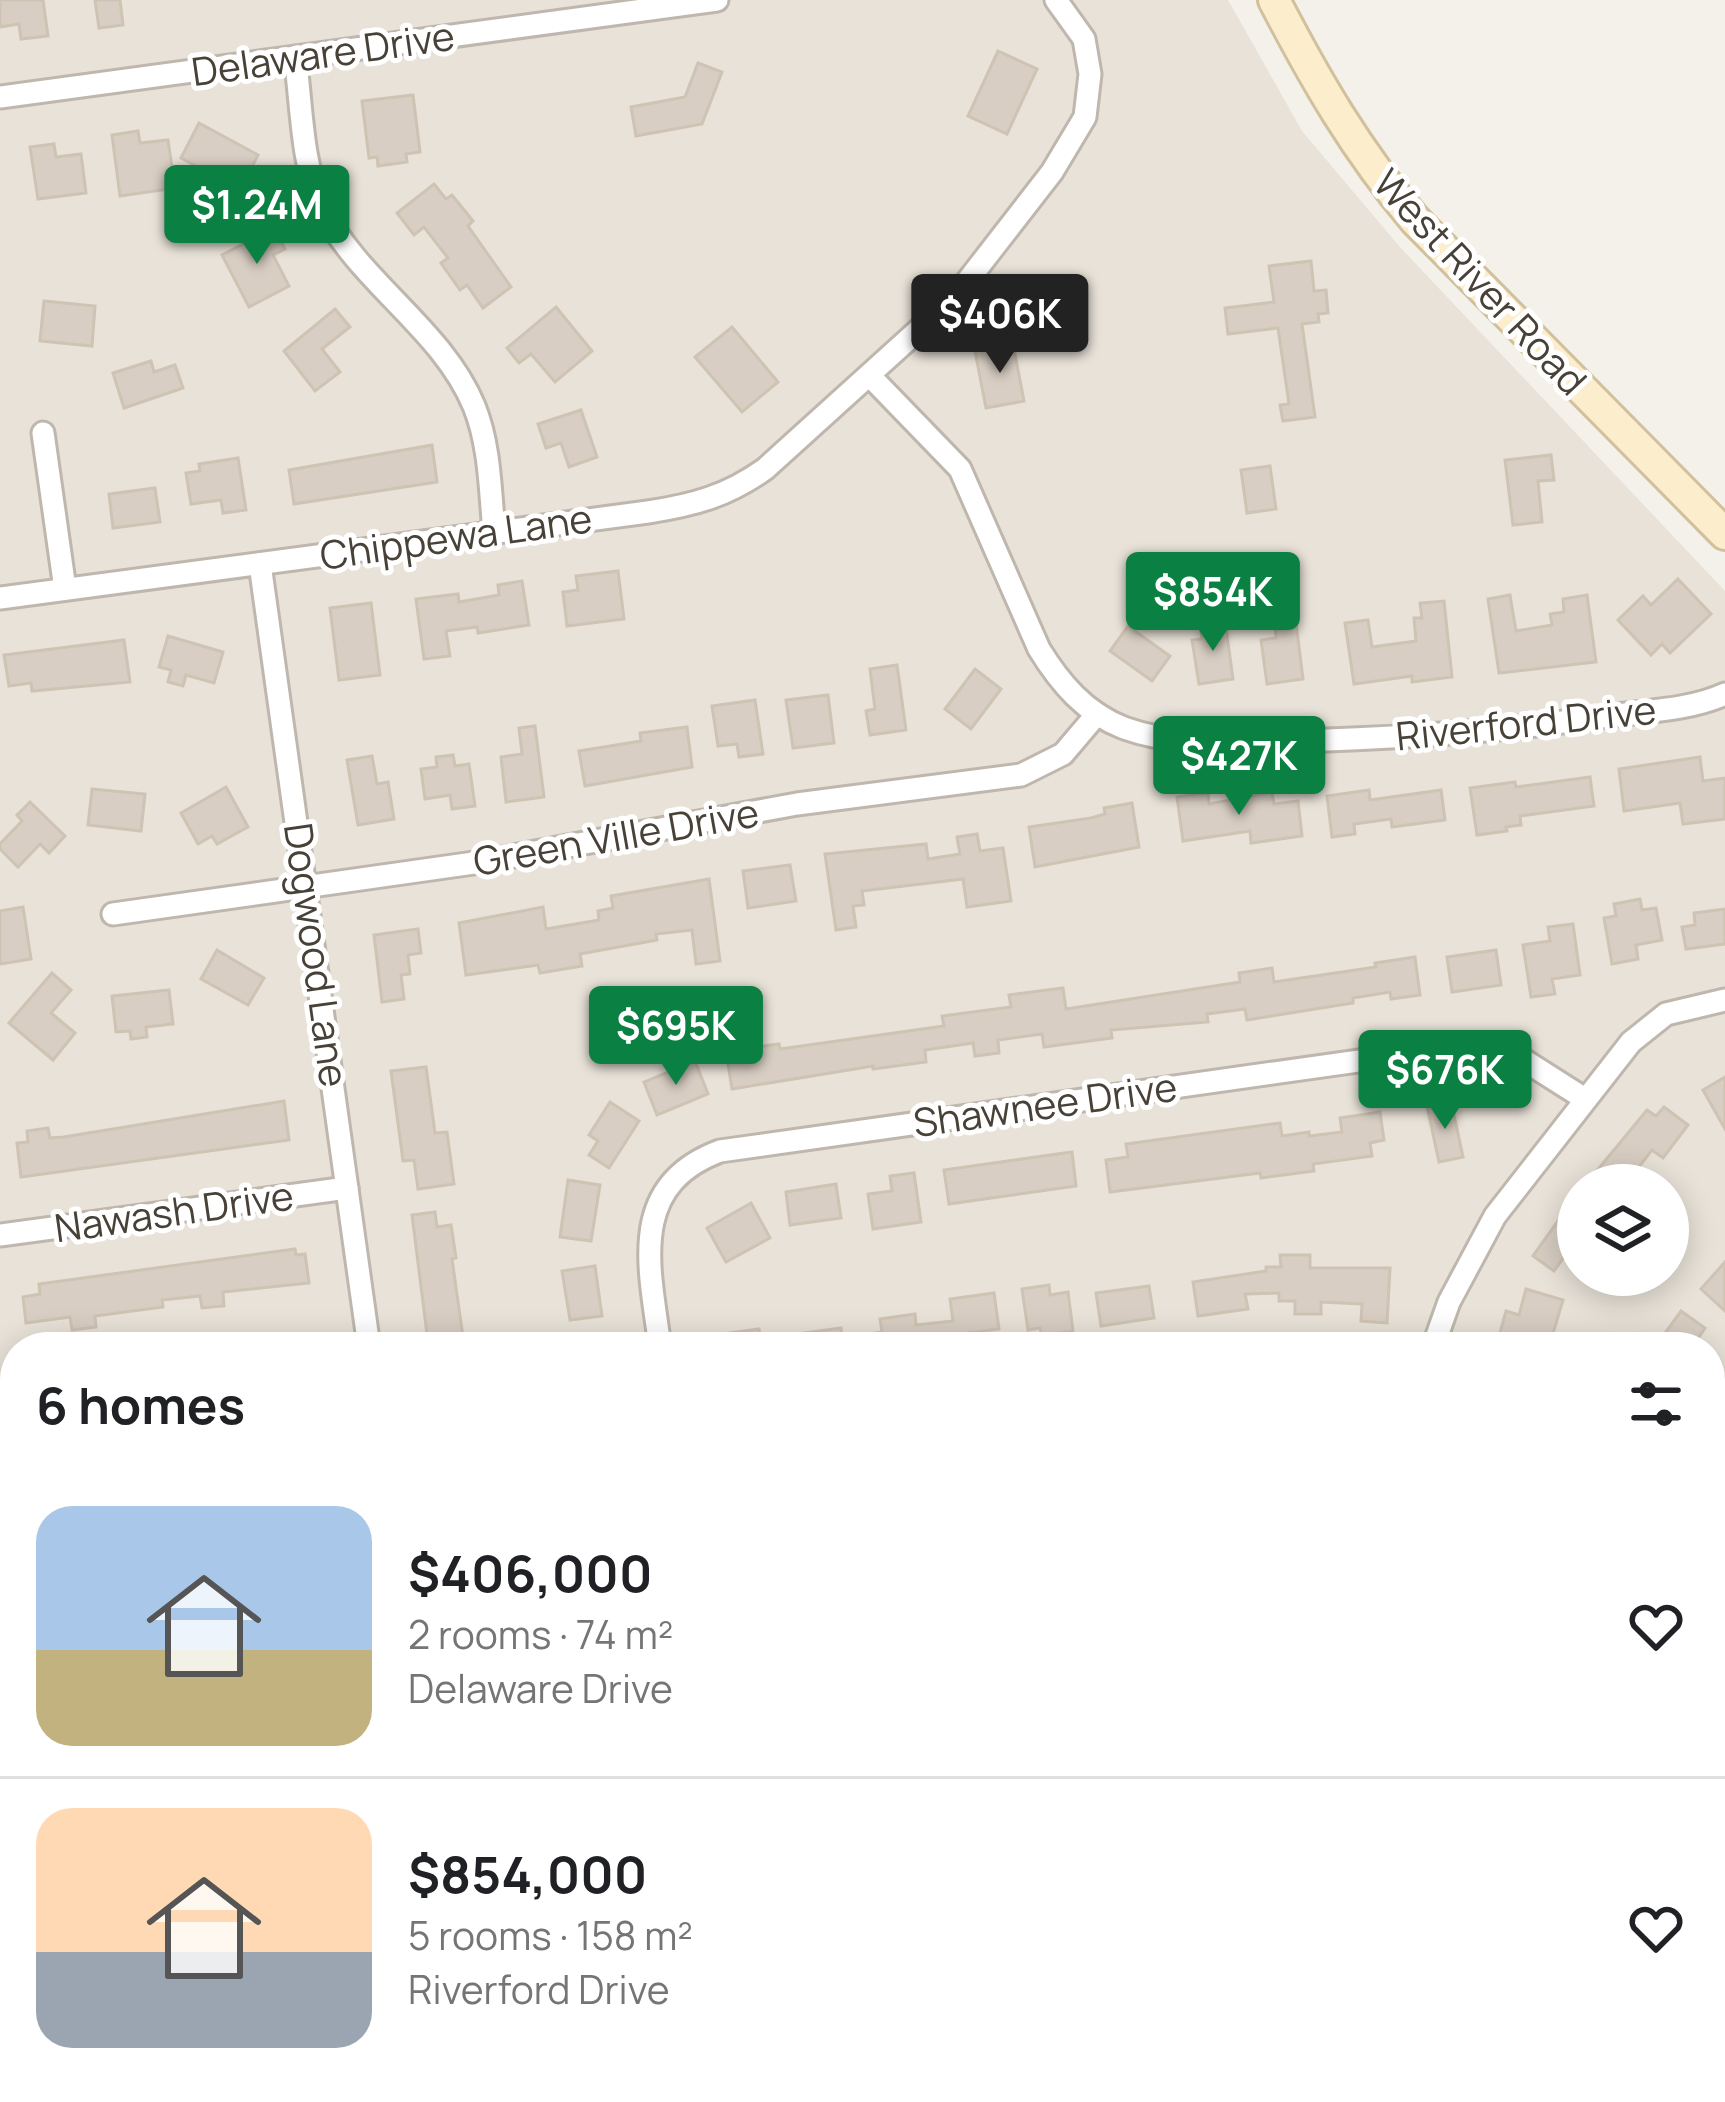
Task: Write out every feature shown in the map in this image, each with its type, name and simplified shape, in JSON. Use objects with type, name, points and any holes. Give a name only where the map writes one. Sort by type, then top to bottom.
[{"type":"main road","name":"West River Road","points":[[1274,0],[1327,101],[1370,166],[1415,220],[1725,534]]},
{"type":"street","name":"Delaware Drive","points":[[0,97],[717,0]]},
{"type":"street","points":[[870,376],[955,297],[1052,172],[1085,117],[1090,74],[1084,39],[1056,0]]},
{"type":"street","points":[[296,57],[308,158],[324,212],[472,400],[481,427],[494,532]]},
{"type":"street","name":"Chippewa Lane","points":[[0,598],[701,503],[735,490],[765,469],[870,376]]},
{"type":"street","name":"Riverford Drive","points":[[870,376],[960,469],[1039,649],[1073,695],[1120,727],[1175,740],[1331,740],[1514,730],[1681,706],[1725,694]]},
{"type":"street","points":[[43,433],[65,589]]},
{"type":"street","name":"Dogwood Lane","points":[[260,564],[367,1332]]},
{"type":"street","name":"Green Ville Drive","points":[[113,914],[482,862],[796,804],[1021,775],[1063,754],[1097,714]]},
{"type":"street","points":[[1438,1332],[1495,1216],[1631,1042],[1653,1022],[1680,1009],[1725,1000]]},
{"type":"street","name":"Shawnee Drive","points":[[658,1332],[648,1256],[650,1225],[661,1197],[680,1173],[720,1151],[1466,1046],[1510,1052],[1585,1099]]},
{"type":"street","name":"Nawash Drive","points":[[0,1235],[347,1188]]},
{"type":"shaded area","points":[[0,0],[1228,0],[1302,131],[1399,246],[1725,591],[1725,1332],[0,1332]]},
{"type":"building","points":[[0,0],[43,0],[48,36],[21,39],[19,24],[0,27]]},
{"type":"building","points":[[95,0],[120,0],[123,25],[99,28]]},
{"type":"building","points":[[998,51],[1037,69],[1007,134],[968,116]]},
{"type":"building","points":[[698,63],[722,72],[702,124],[636,136],[631,107],[685,97]]},
{"type":"building","points":[[413,95],[420,152],[406,154],[407,162],[378,166],[377,157],[369,158],[362,101]]},
{"type":"building","points":[[199,123],[258,155],[240,190],[181,158]]},
{"type":"building","points":[[138,131],[140,143],[168,140],[175,188],[120,196],[112,135]]},
{"type":"building","points":[[54,144],[56,157],[81,154],[86,193],[38,199],[30,147]]},
{"type":"building","points":[[434,184],[446,199],[452,195],[473,221],[468,226],[511,287],[483,308],[467,285],[460,290],[441,263],[448,258],[424,227],[414,235],[397,213]]},
{"type":"building","points":[[274,228],[285,249],[273,255],[289,286],[249,307],[222,255]]},
{"type":"building","points":[[1311,261],[1314,291],[1326,290],[1328,313],[1318,314],[1319,322],[1302,324],[1315,417],[1283,421],[1280,405],[1289,404],[1278,328],[1228,334],[1225,308],[1274,302],[1269,266]]},
{"type":"building","points":[[44,301],[95,306],[92,346],[40,341]]},
{"type":"building","points":[[556,307],[592,351],[555,382],[531,354],[519,363],[507,348]]},
{"type":"building","points":[[335,309],[350,327],[322,349],[340,372],[315,391],[284,351]]},
{"type":"building","points":[[732,327],[778,382],[742,412],[695,357]]},
{"type":"building","points":[[1013,344],[1024,401],[986,408],[975,351]]},
{"type":"building","points":[[151,361],[154,372],[175,365],[183,388],[124,408],[113,373]]},
{"type":"building","points":[[581,410],[597,457],[569,467],[561,443],[546,448],[538,424]]},
{"type":"building","points":[[432,445],[437,482],[294,504],[289,470]]},
{"type":"building","points":[[1551,455],[1554,480],[1538,481],[1542,522],[1513,525],[1505,460]]},
{"type":"building","points":[[238,458],[246,510],[223,513],[221,500],[191,504],[186,473],[200,471],[199,464]]},
{"type":"building","points":[[1270,466],[1276,509],[1247,513],[1241,470]]},
{"type":"building","points":[[155,488],[160,522],[113,528],[109,494]]},
{"type":"building","points":[[618,571],[624,619],[567,626],[563,592],[578,590],[576,576]]},
{"type":"building","points":[[1678,579],[1711,614],[1670,653],[1662,644],[1651,655],[1618,620],[1643,596],[1651,605]]},
{"type":"building","points":[[522,581],[529,625],[478,633],[477,627],[446,631],[450,656],[424,659],[416,599],[458,594],[459,602],[499,595],[498,585]]},
{"type":"building","points":[[1510,595],[1516,631],[1552,625],[1550,614],[1564,612],[1563,599],[1587,595],[1596,662],[1499,673],[1488,599]]},
{"type":"building","points":[[1444,601],[1452,677],[1412,682],[1412,676],[1354,684],[1345,623],[1368,620],[1372,647],[1416,641],[1414,618],[1422,618],[1420,603]]},
{"type":"building","points":[[371,603],[380,675],[339,680],[330,608]]},
{"type":"building","points":[[1225,621],[1233,679],[1199,684],[1192,640],[1202,639],[1200,624]]},
{"type":"building","points":[[1296,623],[1303,679],[1267,684],[1261,640],[1276,638],[1275,626]]},
{"type":"building","points":[[1128,626],[1170,656],[1152,681],[1110,651]]},
{"type":"building","points":[[168,636],[223,652],[214,683],[186,675],[183,686],[168,682],[171,670],[159,667]]},
{"type":"building","points":[[124,640],[130,682],[32,691],[31,683],[9,686],[4,655]]},
{"type":"building","points":[[897,665],[906,730],[870,735],[866,711],[875,709],[870,669]]},
{"type":"building","points":[[975,669],[1001,689],[971,729],[945,709]]},
{"type":"building","points":[[828,695],[834,743],[793,748],[786,700]]},
{"type":"building","points":[[755,700],[763,754],[739,757],[737,744],[718,746],[712,706]]},
{"type":"building","points":[[535,726],[544,797],[506,802],[501,757],[522,754],[519,728]]},
{"type":"building","points":[[687,727],[692,767],[585,786],[579,751],[641,741],[640,733]]},
{"type":"building","points":[[453,755],[455,766],[469,764],[475,806],[452,809],[450,795],[425,799],[421,769],[437,767],[436,757]]},
{"type":"building","points":[[372,756],[377,784],[388,782],[394,819],[358,825],[347,760]]},
{"type":"building","points":[[1700,757],[1703,781],[1725,778],[1725,819],[1683,824],[1680,803],[1624,811],[1619,769]]},
{"type":"building","points":[[1590,777],[1594,806],[1520,816],[1521,825],[1477,835],[1470,788]]},
{"type":"building","points":[[226,787],[248,827],[217,844],[212,836],[198,844],[181,813]]},
{"type":"building","points":[[92,789],[145,794],[141,831],[88,825]]},
{"type":"building","points":[[1369,790],[1370,800],[1441,790],[1445,820],[1392,827],[1391,819],[1354,824],[1355,834],[1332,837],[1327,796]]},
{"type":"building","points":[[1272,792],[1274,804],[1298,801],[1302,836],[1251,843],[1250,831],[1183,841],[1177,797],[1208,793],[1209,804]]},
{"type":"building","points":[[30,802],[65,836],[49,853],[40,844],[18,867],[0,844],[22,821],[17,815]]},
{"type":"building","points":[[1132,803],[1139,847],[1035,867],[1029,827],[1091,818],[1105,814],[1104,808]]},
{"type":"building","points":[[977,834],[980,851],[1003,848],[1011,901],[967,907],[963,879],[862,891],[864,905],[853,906],[856,927],[836,930],[825,854],[926,844],[928,859],[960,854],[957,837]]},
{"type":"building","points":[[790,865],[796,901],[748,908],[743,871]]},
{"type":"building","points":[[709,879],[720,961],[696,964],[692,930],[656,934],[657,940],[580,954],[582,966],[540,973],[538,965],[466,975],[459,923],[543,907],[546,929],[599,920],[598,911],[613,908],[611,896]]},
{"type":"building","points":[[1640,899],[1642,910],[1656,908],[1662,940],[1636,945],[1638,959],[1612,964],[1604,918],[1616,916],[1614,904]]},
{"type":"building","points":[[23,907],[31,959],[0,964],[0,911]]},
{"type":"building","points":[[1725,909],[1725,944],[1686,949],[1682,927],[1695,925],[1694,913]]},
{"type":"building","points":[[1573,924],[1580,975],[1552,979],[1555,994],[1531,997],[1523,945],[1550,941],[1548,927]]},
{"type":"building","points":[[418,929],[421,953],[408,955],[410,974],[401,975],[404,999],[382,1002],[374,935]]},
{"type":"building","points":[[217,950],[264,978],[248,1005],[201,979]]},
{"type":"building","points":[[1496,950],[1501,985],[1452,992],[1447,957]]},
{"type":"building","points":[[1415,957],[1420,995],[1391,999],[1390,992],[1353,998],[1353,1003],[1247,1020],[1245,1009],[1207,1014],[1208,1022],[1111,1030],[1112,1038],[1044,1047],[1042,1034],[998,1040],[999,1053],[975,1056],[973,1043],[925,1050],[926,1062],[732,1089],[726,1051],[779,1044],[780,1049],[944,1026],[942,1016],[1011,1007],[1009,995],[1063,988],[1066,1009],[1240,982],[1239,973],[1272,968],[1274,982]]},
{"type":"building","points":[[52,973],[71,990],[51,1013],[75,1033],[53,1060],[9,1023]]},
{"type":"building","points":[[169,990],[173,1024],[146,1027],[147,1037],[131,1039],[130,1031],[116,1032],[112,996]]},
{"type":"building","points":[[632,1029],[642,1053],[619,1062],[609,1039]]},
{"type":"building","points":[[695,1061],[708,1094],[657,1115],[644,1082]]},
{"type":"building","points":[[426,1067],[435,1133],[447,1132],[454,1184],[418,1189],[414,1160],[403,1161],[391,1071]]},
{"type":"building","points":[[1725,1077],[1725,1129],[1703,1090]]},
{"type":"building","points":[[284,1101],[289,1140],[21,1177],[17,1143],[28,1142],[27,1131],[48,1128],[50,1138],[64,1137]]},
{"type":"building","points":[[1451,1101],[1463,1157],[1439,1162],[1427,1106]]},
{"type":"building","points":[[610,1102],[639,1121],[609,1168],[589,1155],[598,1141],[589,1135]]},
{"type":"building","points":[[1664,1107],[1688,1125],[1663,1158],[1652,1150],[1641,1164],[1602,1164],[1647,1110],[1656,1116]]},
{"type":"building","points":[[1380,1112],[1384,1140],[1370,1143],[1372,1156],[1313,1164],[1314,1171],[1110,1192],[1106,1160],[1128,1157],[1126,1144],[1280,1123],[1282,1136],[1342,1132],[1340,1118]]},
{"type":"building","points":[[1072,1152],[1076,1186],[949,1204],[944,1170]]},
{"type":"building","points":[[914,1173],[921,1222],[873,1229],[868,1194],[892,1191],[890,1176]]},
{"type":"building","points":[[568,1180],[600,1185],[591,1241],[560,1237]]},
{"type":"building","points":[[836,1184],[841,1218],[790,1225],[786,1192]]},
{"type":"building","points":[[751,1203],[770,1238],[726,1262],[707,1228]]},
{"type":"building","points":[[435,1212],[437,1227],[451,1225],[462,1332],[427,1332],[412,1215]]},
{"type":"building","points":[[1557,1222],[1557,1267],[1554,1271],[1533,1256]]},
{"type":"building","points":[[295,1249],[296,1255],[305,1254],[309,1283],[223,1292],[224,1306],[202,1308],[200,1296],[162,1300],[163,1307],[95,1316],[96,1327],[72,1330],[70,1317],[26,1323],[23,1297],[40,1294],[39,1284]]},
{"type":"building","points":[[1280,1255],[1310,1255],[1310,1268],[1390,1268],[1387,1323],[1361,1321],[1362,1304],[1321,1302],[1321,1314],[1295,1314],[1295,1301],[1279,1301],[1279,1293],[1245,1294],[1248,1309],[1198,1316],[1193,1282],[1281,1267]]},
{"type":"building","points":[[1725,1262],[1725,1311],[1701,1289]]},
{"type":"building","points":[[595,1266],[602,1316],[570,1320],[562,1271]]},
{"type":"building","points":[[1049,1285],[1050,1295],[1068,1292],[1073,1331],[1028,1330],[1022,1289]]},
{"type":"building","points":[[1149,1286],[1154,1318],[1101,1326],[1096,1293]]},
{"type":"building","points":[[1526,1289],[1563,1300],[1553,1332],[1500,1332],[1506,1311],[1519,1315]]},
{"type":"building","points":[[994,1293],[999,1329],[882,1332],[880,1319],[915,1314],[916,1325],[953,1321],[950,1299]]},
{"type":"building","points":[[1681,1311],[1705,1328],[1702,1332],[1666,1332]]}]
